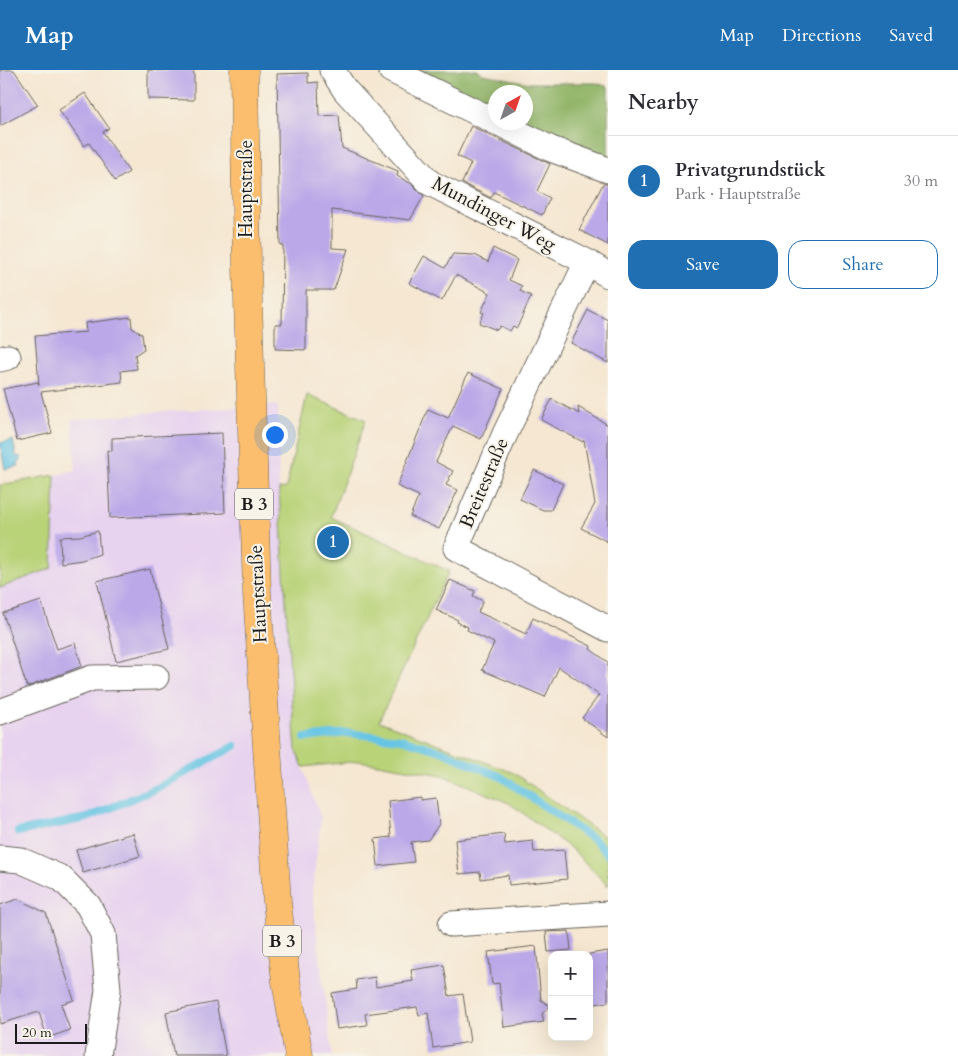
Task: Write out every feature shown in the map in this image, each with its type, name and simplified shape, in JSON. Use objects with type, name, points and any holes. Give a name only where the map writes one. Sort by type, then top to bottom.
[{"type":"main road","name":"Hauptstraße","points":[[244,70],[247,267],[257,592],[277,902],[286,981],[298,1056]]},
{"type":"street","name":"Mundinger Weg","points":[[332,70],[346,90],[430,183],[587,262],[608,275]]},
{"type":"street","points":[[392,70],[488,118]]},
{"type":"street","points":[[512,130],[551,149],[608,170]]},
{"type":"street","name":"Breitestraße","points":[[587,262],[505,434],[456,548],[608,629]]},
{"type":"street","points":[[0,712],[92,678],[156,677]]},
{"type":"street","points":[[0,858],[20,860],[61,878],[88,905],[103,934],[108,990],[98,1056]]},
{"type":"street","points":[[451,924],[608,914]]},
{"type":"shaded area","points":[[278,405],[279,489],[292,703],[296,749],[321,818],[312,893],[332,1056],[0,1056],[0,588],[52,568],[55,475],[76,470],[72,420],[154,412]]},
{"type":"green space","points":[[406,70],[477,70],[483,74],[530,83],[597,83],[608,87],[608,164],[533,126],[533,85],[488,85],[488,111]]},
{"type":"green space","points":[[307,395],[366,420],[331,517],[449,571],[379,721],[514,773],[608,839],[608,886],[573,850],[509,803],[442,775],[360,761],[303,767],[296,749],[292,703],[279,489],[286,488]]},
{"type":"green space","points":[[55,475],[52,568],[0,588],[0,485]]},
{"type":"water","points":[[13,440],[16,456],[21,457],[21,460],[18,463],[19,466],[5,469],[0,443]]},
{"type":"building","points":[[0,70],[14,70],[38,105],[0,126]]},
{"type":"building","points":[[148,70],[192,70],[194,73],[194,100],[148,99]]},
{"type":"building","points":[[308,73],[308,83],[318,82],[319,116],[339,115],[342,148],[398,171],[397,176],[412,184],[424,196],[410,220],[332,210],[332,248],[348,249],[334,290],[306,290],[306,350],[275,349],[275,324],[282,324],[283,245],[280,245],[277,74]]},
{"type":"building","points":[[85,93],[109,128],[103,132],[129,172],[115,181],[89,143],[84,146],[59,110]]},
{"type":"building","points":[[471,126],[550,164],[537,191],[550,198],[542,215],[494,192],[491,198],[462,183],[471,163],[457,156]]},
{"type":"building","points":[[603,184],[608,184],[608,245],[579,230]]},
{"type":"building","points":[[493,248],[517,260],[509,280],[522,286],[520,291],[531,296],[517,328],[513,326],[510,331],[500,326],[497,330],[479,323],[484,313],[481,312],[490,293],[456,275],[442,301],[409,283],[424,256],[445,268],[453,254],[475,255],[488,262]]},
{"type":"building","points":[[588,310],[608,320],[608,363],[571,343]]},
{"type":"building","points":[[131,317],[132,328],[142,334],[144,349],[135,355],[137,369],[121,371],[122,382],[41,392],[52,433],[17,441],[3,389],[38,382],[39,385],[35,336],[86,332],[85,323]]},
{"type":"building","points":[[468,373],[503,389],[481,439],[453,426],[436,462],[453,471],[446,485],[458,490],[439,529],[410,516],[419,496],[397,486],[428,409],[448,418]]},
{"type":"building","points":[[552,399],[579,414],[578,407],[608,425],[608,542],[581,528],[595,504],[584,440],[583,442],[541,420]]},
{"type":"building","points":[[222,433],[225,513],[110,518],[107,450],[112,451],[112,438]]},
{"type":"building","points":[[534,470],[563,484],[551,510],[543,510],[520,499]]},
{"type":"building","points":[[98,531],[100,554],[82,560],[61,563],[60,537],[80,536]]},
{"type":"building","points":[[150,569],[169,649],[116,661],[97,581]]},
{"type":"building","points":[[450,580],[475,591],[473,596],[483,601],[478,612],[526,634],[533,618],[591,646],[590,649],[608,662],[608,737],[582,718],[599,695],[559,667],[545,697],[482,670],[494,643],[467,630],[468,627],[457,622],[458,620],[436,610]]},
{"type":"building","points":[[41,601],[57,649],[75,643],[82,666],[27,687],[3,613]]},
{"type":"building","points":[[420,797],[420,800],[436,798],[439,824],[428,840],[411,842],[414,862],[378,866],[375,839],[391,837],[388,801]]},
{"type":"building","points":[[133,833],[140,856],[83,873],[76,850]]},
{"type":"building","points":[[504,834],[505,844],[533,841],[534,852],[564,850],[567,879],[509,885],[508,875],[481,879],[480,872],[459,874],[455,840]]},
{"type":"building","points":[[18,899],[46,913],[74,1000],[61,1004],[70,1030],[47,1038],[39,1012],[0,1024],[0,905]]},
{"type":"building","points":[[569,931],[571,950],[548,952],[546,932]]},
{"type":"building","points":[[536,946],[541,1000],[548,1005],[548,1008],[542,1014],[544,1022],[504,1027],[499,983],[492,984],[488,952]]},
{"type":"building","points":[[608,951],[608,1002],[593,1004],[593,996],[593,953]]},
{"type":"building","points":[[444,965],[449,996],[463,994],[470,1042],[433,1048],[428,1013],[419,1015],[417,1007],[365,1014],[367,1025],[337,1029],[332,993],[357,989],[356,980],[375,977],[376,987],[413,981],[411,970]]},
{"type":"building","points":[[216,1002],[226,1056],[174,1056],[166,1012]]},
{"type":"waterway","points":[[305,738],[347,733],[401,739],[441,751],[501,777],[596,841],[608,854]]},
{"type":"waterway","points":[[18,832],[87,818],[155,789],[235,746]]},
{"type":"place","name":"Privatgrundstück","points":[[333,542]]}]
